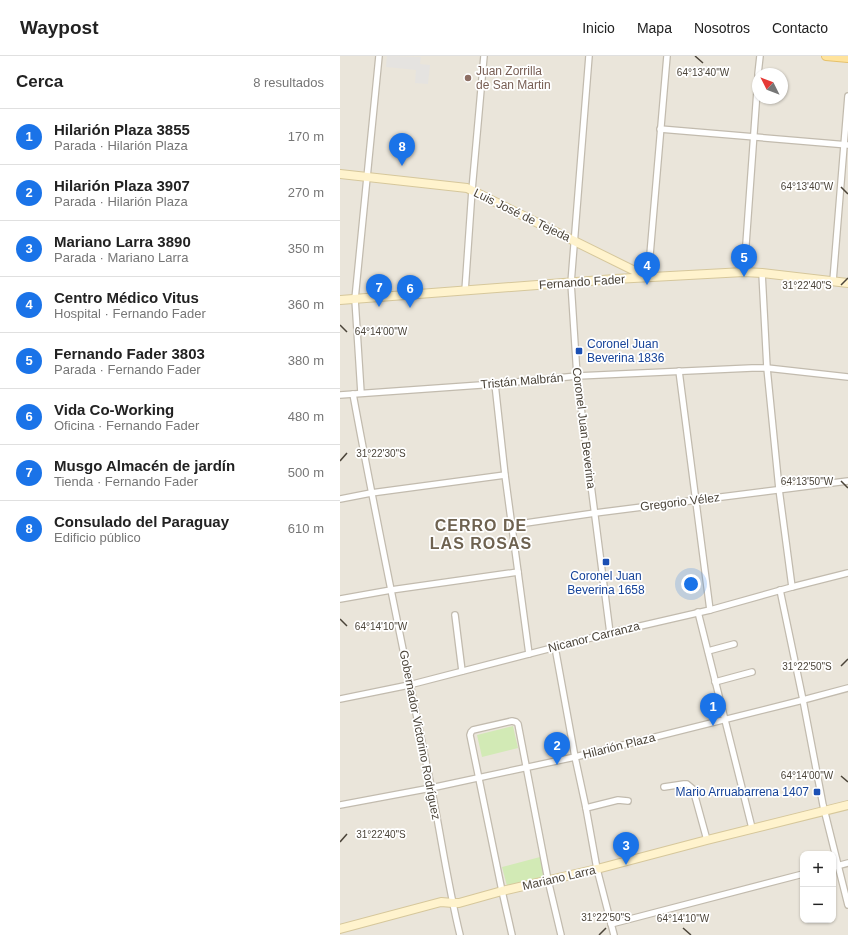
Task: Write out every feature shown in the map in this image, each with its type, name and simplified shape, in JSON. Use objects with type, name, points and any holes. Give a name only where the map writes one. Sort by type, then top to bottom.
[{"type":"main road","points":[[826,56],[848,58]]},
{"type":"main road","name":"Luis José de Tejeda","points":[[340,174],[461,187],[472,190],[648,278]]},
{"type":"main road","name":"Fernando Fader","points":[[340,300],[465,290],[744,272],[848,283]]},
{"type":"main road","name":"Mariano Larra","points":[[340,929],[440,902],[459,903],[848,805]]},
{"type":"street","points":[[362,393],[355,299],[379,56]]},
{"type":"street","points":[[465,290],[484,56]]},
{"type":"street","name":"Coronel Juan Beverina","points":[[589,56],[571,283],[577,376],[610,633]]},
{"type":"street","points":[[648,278],[667,56]]},
{"type":"street","points":[[759,68],[760,56]]},
{"type":"street","points":[[833,281],[846,145],[848,96]]},
{"type":"street","points":[[744,272],[756,104]]},
{"type":"street","points":[[660,129],[846,145]]},
{"type":"street","points":[[762,273],[767,368],[779,489],[792,587]]},
{"type":"street","name":"Tristán Malbrán","points":[[340,395],[495,384],[577,376],[679,371],[767,368],[848,377]]},
{"type":"street","points":[[679,371],[710,610]]},
{"type":"street","points":[[495,384],[505,475],[529,654]]},
{"type":"street","name":"Gobernador Victorino Rodríguez","points":[[353,394],[371,493],[460,935]]},
{"type":"street","points":[[340,499],[371,493],[505,475]]},
{"type":"street","name":"Gregorio Vélez","points":[[512,525],[848,481]]},
{"type":"street","points":[[340,599],[391,590],[518,572]]},
{"type":"street","name":"Nicanor Carranza","points":[[340,698],[409,684],[610,633],[710,610],[848,573]]},
{"type":"street","points":[[780,590],[804,700],[833,851]]},
{"type":"street","points":[[698,612],[752,828]]},
{"type":"street","points":[[455,615],[462,671]]},
{"type":"street","points":[[708,651],[734,644]]},
{"type":"street","points":[[555,647],[597,869],[614,935]]},
{"type":"street","points":[[715,682],[752,672]]},
{"type":"street","name":"Hilarión Plaza","points":[[340,805],[431,788],[575,757],[848,688]]},
{"type":"street","points":[[512,935],[470,735],[474,730],[512,721],[518,724],[548,880],[562,935]]},
{"type":"street","points":[[664,787],[687,784],[693,789],[707,840]]},
{"type":"street","points":[[586,808],[618,800],[628,801]]},
{"type":"street","points":[[848,863],[836,866],[848,905]]},
{"type":"street","points":[[611,924],[800,875]]},
{"type":"shaded area","points":[[340,56],[848,56],[848,935],[340,935]]},
{"type":"shaded area","points":[[387,56],[421,57],[420,64],[430,65],[428,84],[415,83],[416,70],[386,67]]},
{"type":"green space","points":[[513,726],[518,748],[482,757],[477,735]]},
{"type":"green space","points":[[540,857],[545,877],[507,886],[502,867]]},
{"type":"place","name":"Juan Zorrilla de San Martin","points":[[468,78]]},
{"type":"place","name":"Consulado del Paraguay","points":[[402,166]]},
{"type":"place","name":"Fernando Fader 3803","points":[[744,277]]},
{"type":"place","name":"Centro Médico Vitus","points":[[647,285]]},
{"type":"place","name":"Musgo Almacén de jardín","points":[[379,307]]},
{"type":"place","name":"Vida Co-Working","points":[[410,308]]},
{"type":"place","name":"Coronel Juan Beverina 1836","points":[[579,351]]},
{"type":"place","name":"Coronel Juan Beverina 1658","points":[[606,562]]},
{"type":"place","name":"Hilarión Plaza 3855","points":[[713,726]]},
{"type":"place","name":"Hilarión Plaza 3907","points":[[557,765]]},
{"type":"place","name":"Mario Arruabarrena 1407","points":[[817,792]]},
{"type":"place","name":"Mariano Larra 3890","points":[[626,865]]},
{"type":"district","name":"CERRO DE LAS ROSAS","points":[[481,534]]}]
